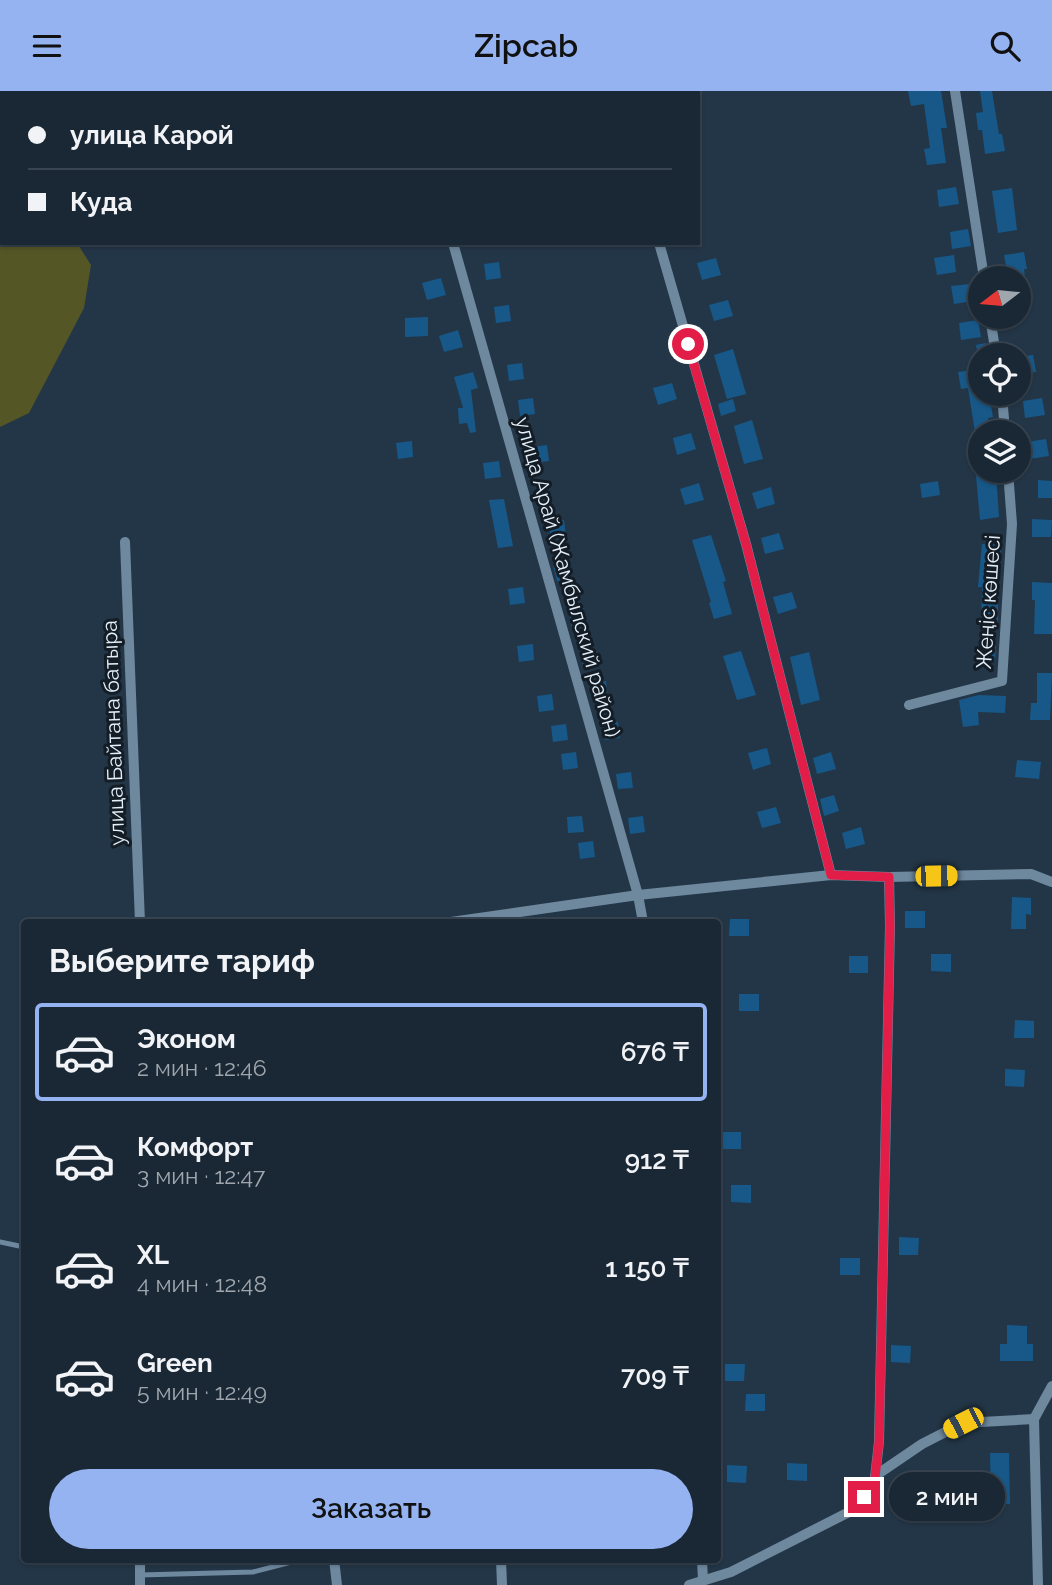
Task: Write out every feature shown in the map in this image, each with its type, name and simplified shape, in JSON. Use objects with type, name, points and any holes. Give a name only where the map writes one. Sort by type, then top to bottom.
[{"type":"street","points":[[956,91],[982,266]]},
{"type":"street","name":"улица Арай (Жамбылский район)","points":[[454,245],[638,895],[642,919]]},
{"type":"street","points":[[660,245],[746,544],[831,875]]},
{"type":"street","name":"Жеңіс көшесі","points":[[909,705],[1002,681],[1012,524],[1009,483]]},
{"type":"street","name":"улица Байтана батыра","points":[[125,542],[140,919]]},
{"type":"street","points":[[477,919],[638,895],[831,875],[889,877],[1031,874],[1052,882]]},
{"type":"street","points":[[689,1585],[731,1572],[855,1509],[874,1486],[880,1400],[889,877]]},
{"type":"street","points":[[1038,1585],[1034,1419],[1052,1386]]},
{"type":"street","points":[[875,1476],[922,1444],[963,1423],[1034,1419]]},
{"type":"street","points":[[334,1563],[337,1585]]},
{"type":"street","points":[[501,1563],[502,1585]]},
{"type":"street","points":[[702,1563],[704,1581]]},
{"type":"lane","points":[[0,1242],[21,1246]]},
{"type":"lane","points":[[139,1580],[253,1572],[288,1563]]},
{"type":"green space","points":[[0,245],[78,245],[91,265],[84,308],[29,413],[0,427]]},
{"type":"building","points":[[908,91],[941,91],[947,128],[941,128],[946,163],[927,165],[924,149],[930,148],[924,104],[911,106]]},
{"type":"building","points":[[980,91],[992,91],[999,134],[1002,134],[1005,151],[985,154],[982,130],[978,130],[976,113],[983,112]]},
{"type":"building","points":[[956,187],[959,204],[939,207],[937,190]]},
{"type":"building","points":[[1012,188],[1017,230],[998,233],[992,191]]},
{"type":"building","points":[[968,229],[971,246],[952,249],[950,232]]},
{"type":"building","points":[[1024,252],[1026,266],[1006,266],[1004,255]]},
{"type":"building","points":[[954,255],[956,272],[937,275],[934,258]]},
{"type":"building","points":[[716,258],[721,275],[702,280],[697,263]]},
{"type":"building","points":[[499,262],[501,278],[486,280],[484,264]]},
{"type":"building","points":[[441,278],[446,295],[427,300],[422,283]]},
{"type":"building","points":[[968,284],[968,302],[954,304],[951,286]]},
{"type":"building","points":[[728,300],[733,316],[714,321],[709,305]]},
{"type":"building","points":[[509,305],[511,321],[496,323],[494,307]]},
{"type":"building","points":[[428,317],[428,336],[405,337],[405,318]]},
{"type":"building","points":[[968,322],[968,329],[980,329],[981,337],[961,340],[959,323]]},
{"type":"building","points":[[458,330],[463,347],[444,352],[439,336]]},
{"type":"building","points":[[733,349],[746,394],[727,399],[714,355]]},
{"type":"building","points":[[1033,355],[1036,372],[1031,373]]},
{"type":"building","points":[[522,363],[524,379],[509,381],[507,365]]},
{"type":"building","points":[[968,371],[968,388],[961,389],[958,372]]},
{"type":"building","points":[[473,372],[478,388],[471,390],[476,432],[470,433],[467,423],[459,424],[458,408],[463,408],[454,377]]},
{"type":"building","points":[[672,383],[677,399],[658,405],[653,388]]},
{"type":"building","points":[[533,398],[535,414],[520,416],[518,400]]},
{"type":"building","points":[[1042,398],[1045,415],[1025,418],[1024,406],[1031,406],[1031,400]]},
{"type":"building","points":[[733,399],[736,411],[721,416],[718,404]]},
{"type":"building","points":[[971,406],[991,406],[993,417],[988,420],[973,420]]},
{"type":"building","points":[[752,420],[763,459],[744,464],[734,426]]},
{"type":"building","points":[[691,433],[696,449],[677,455],[673,438]]},
{"type":"building","points":[[1046,439],[1049,456],[1031,459],[1031,441]]},
{"type":"building","points":[[412,441],[413,457],[398,459],[396,443]]},
{"type":"building","points":[[547,445],[549,461],[534,463],[532,447]]},
{"type":"building","points":[[499,461],[501,477],[485,479],[483,463]]},
{"type":"building","points":[[1038,480],[1052,481],[1052,498],[1038,498]]},
{"type":"building","points":[[938,481],[940,495],[922,498],[920,484]]},
{"type":"building","points":[[699,483],[704,500],[685,505],[680,489]]},
{"type":"building","points":[[977,483],[997,483],[999,517],[980,520]]},
{"type":"building","points":[[771,487],[775,504],[757,509],[752,493]]},
{"type":"building","points":[[504,499],[513,546],[498,548],[489,500]]},
{"type":"building","points":[[1032,519],[1052,520],[1051,537],[1032,537]]},
{"type":"building","points":[[564,520],[566,536],[550,537],[549,521]]},
{"type":"building","points":[[779,533],[784,549],[765,554],[761,538]]},
{"type":"building","points":[[711,535],[726,581],[723,582],[732,614],[714,619],[692,540]]},
{"type":"building","points":[[982,544],[1001,545],[1001,562],[998,562],[998,622],[981,622],[982,587],[978,587]]},
{"type":"building","points":[[567,564],[569,580],[557,581],[553,566]]},
{"type":"building","points":[[1032,582],[1052,583],[1052,634],[1034,634],[1035,600],[1032,600]]},
{"type":"building","points":[[523,587],[525,603],[510,605],[508,589]]},
{"type":"building","points":[[792,592],[797,608],[778,614],[773,597]]},
{"type":"building","points":[[584,608],[586,624],[571,626],[569,610]]},
{"type":"building","points":[[533,644],[534,660],[519,662],[517,646]]},
{"type":"building","points":[[981,644],[996,644],[995,661],[981,661]]},
{"type":"building","points":[[596,651],[598,667],[583,668],[581,652]]},
{"type":"building","points":[[741,651],[756,695],[737,700],[723,656]]},
{"type":"building","points":[[809,652],[820,700],[801,705],[790,657]]},
{"type":"building","points":[[1037,673],[1052,673],[1050,720],[1030,720],[1031,703],[1037,703]]},
{"type":"building","points":[[606,681],[608,697],[593,699],[591,683]]},
{"type":"building","points":[[552,694],[554,710],[539,712],[537,696]]},
{"type":"building","points":[[979,695],[1006,696],[1005,713],[978,712],[979,725],[963,727],[959,700]]},
{"type":"building","points":[[618,722],[620,738],[605,740],[603,724]]},
{"type":"building","points":[[566,724],[568,740],[553,742],[551,726]]},
{"type":"building","points":[[767,748],[771,764],[753,770],[748,753]]},
{"type":"building","points":[[576,752],[578,768],[563,770],[561,754]]},
{"type":"building","points":[[831,752],[836,769],[817,774],[813,758]]},
{"type":"building","points":[[1017,760],[1041,762],[1039,779],[1015,777]]},
{"type":"building","points":[[631,772],[633,788],[618,789],[616,774]]},
{"type":"building","points":[[834,795],[839,811],[824,816],[820,799]]},
{"type":"building","points":[[776,807],[781,823],[762,828],[757,812]]},
{"type":"building","points":[[582,816],[584,832],[568,833],[567,817]]},
{"type":"building","points":[[643,816],[645,832],[630,834],[628,818]]},
{"type":"building","points":[[861,827],[865,844],[846,849],[842,833]]},
{"type":"building","points":[[593,841],[595,857],[580,859],[578,843]]},
{"type":"building","points":[[1012,897],[1031,898],[1031,915],[1026,914],[1026,929],[1011,929]]},
{"type":"building","points":[[905,911],[925,911],[925,928],[905,928]]},
{"type":"building","points":[[730,919],[749,919],[749,936],[729,936]]},
{"type":"building","points":[[931,954],[951,954],[951,972],[931,971]]},
{"type":"building","points":[[849,956],[868,956],[868,973],[849,973]]},
{"type":"building","points":[[739,994],[759,994],[759,1011],[739,1011]]},
{"type":"building","points":[[1015,1020],[1034,1021],[1034,1038],[1014,1038]]},
{"type":"building","points":[[1005,1069],[1025,1070],[1024,1087],[1005,1086]]},
{"type":"building","points":[[721,1132],[741,1132],[741,1149],[721,1149]]},
{"type":"building","points":[[731,1185],[751,1185],[751,1203],[731,1202]]},
{"type":"building","points":[[899,1237],[919,1238],[918,1255],[899,1255]]},
{"type":"building","points":[[840,1258],[860,1258],[860,1275],[840,1275]]},
{"type":"building","points":[[1007,1325],[1027,1326],[1027,1344],[1033,1344],[1033,1361],[1000,1361],[1000,1344],[1007,1344]]},
{"type":"building","points":[[891,1345],[911,1346],[910,1363],[891,1362]]},
{"type":"building","points":[[725,1364],[745,1364],[744,1381],[725,1381]]},
{"type":"building","points":[[746,1394],[765,1394],[765,1411],[745,1411]]},
{"type":"building","points":[[990,1453],[1009,1453],[1010,1504],[991,1504]]},
{"type":"building","points":[[787,1463],[807,1464],[807,1481],[787,1480]]},
{"type":"building","points":[[727,1465],[747,1466],[746,1483],[727,1482]]},
{"type":"route","points":[[688,344],[746,544],[831,875],[889,877],[879,1442],[874,1486],[864,1497]]}]
